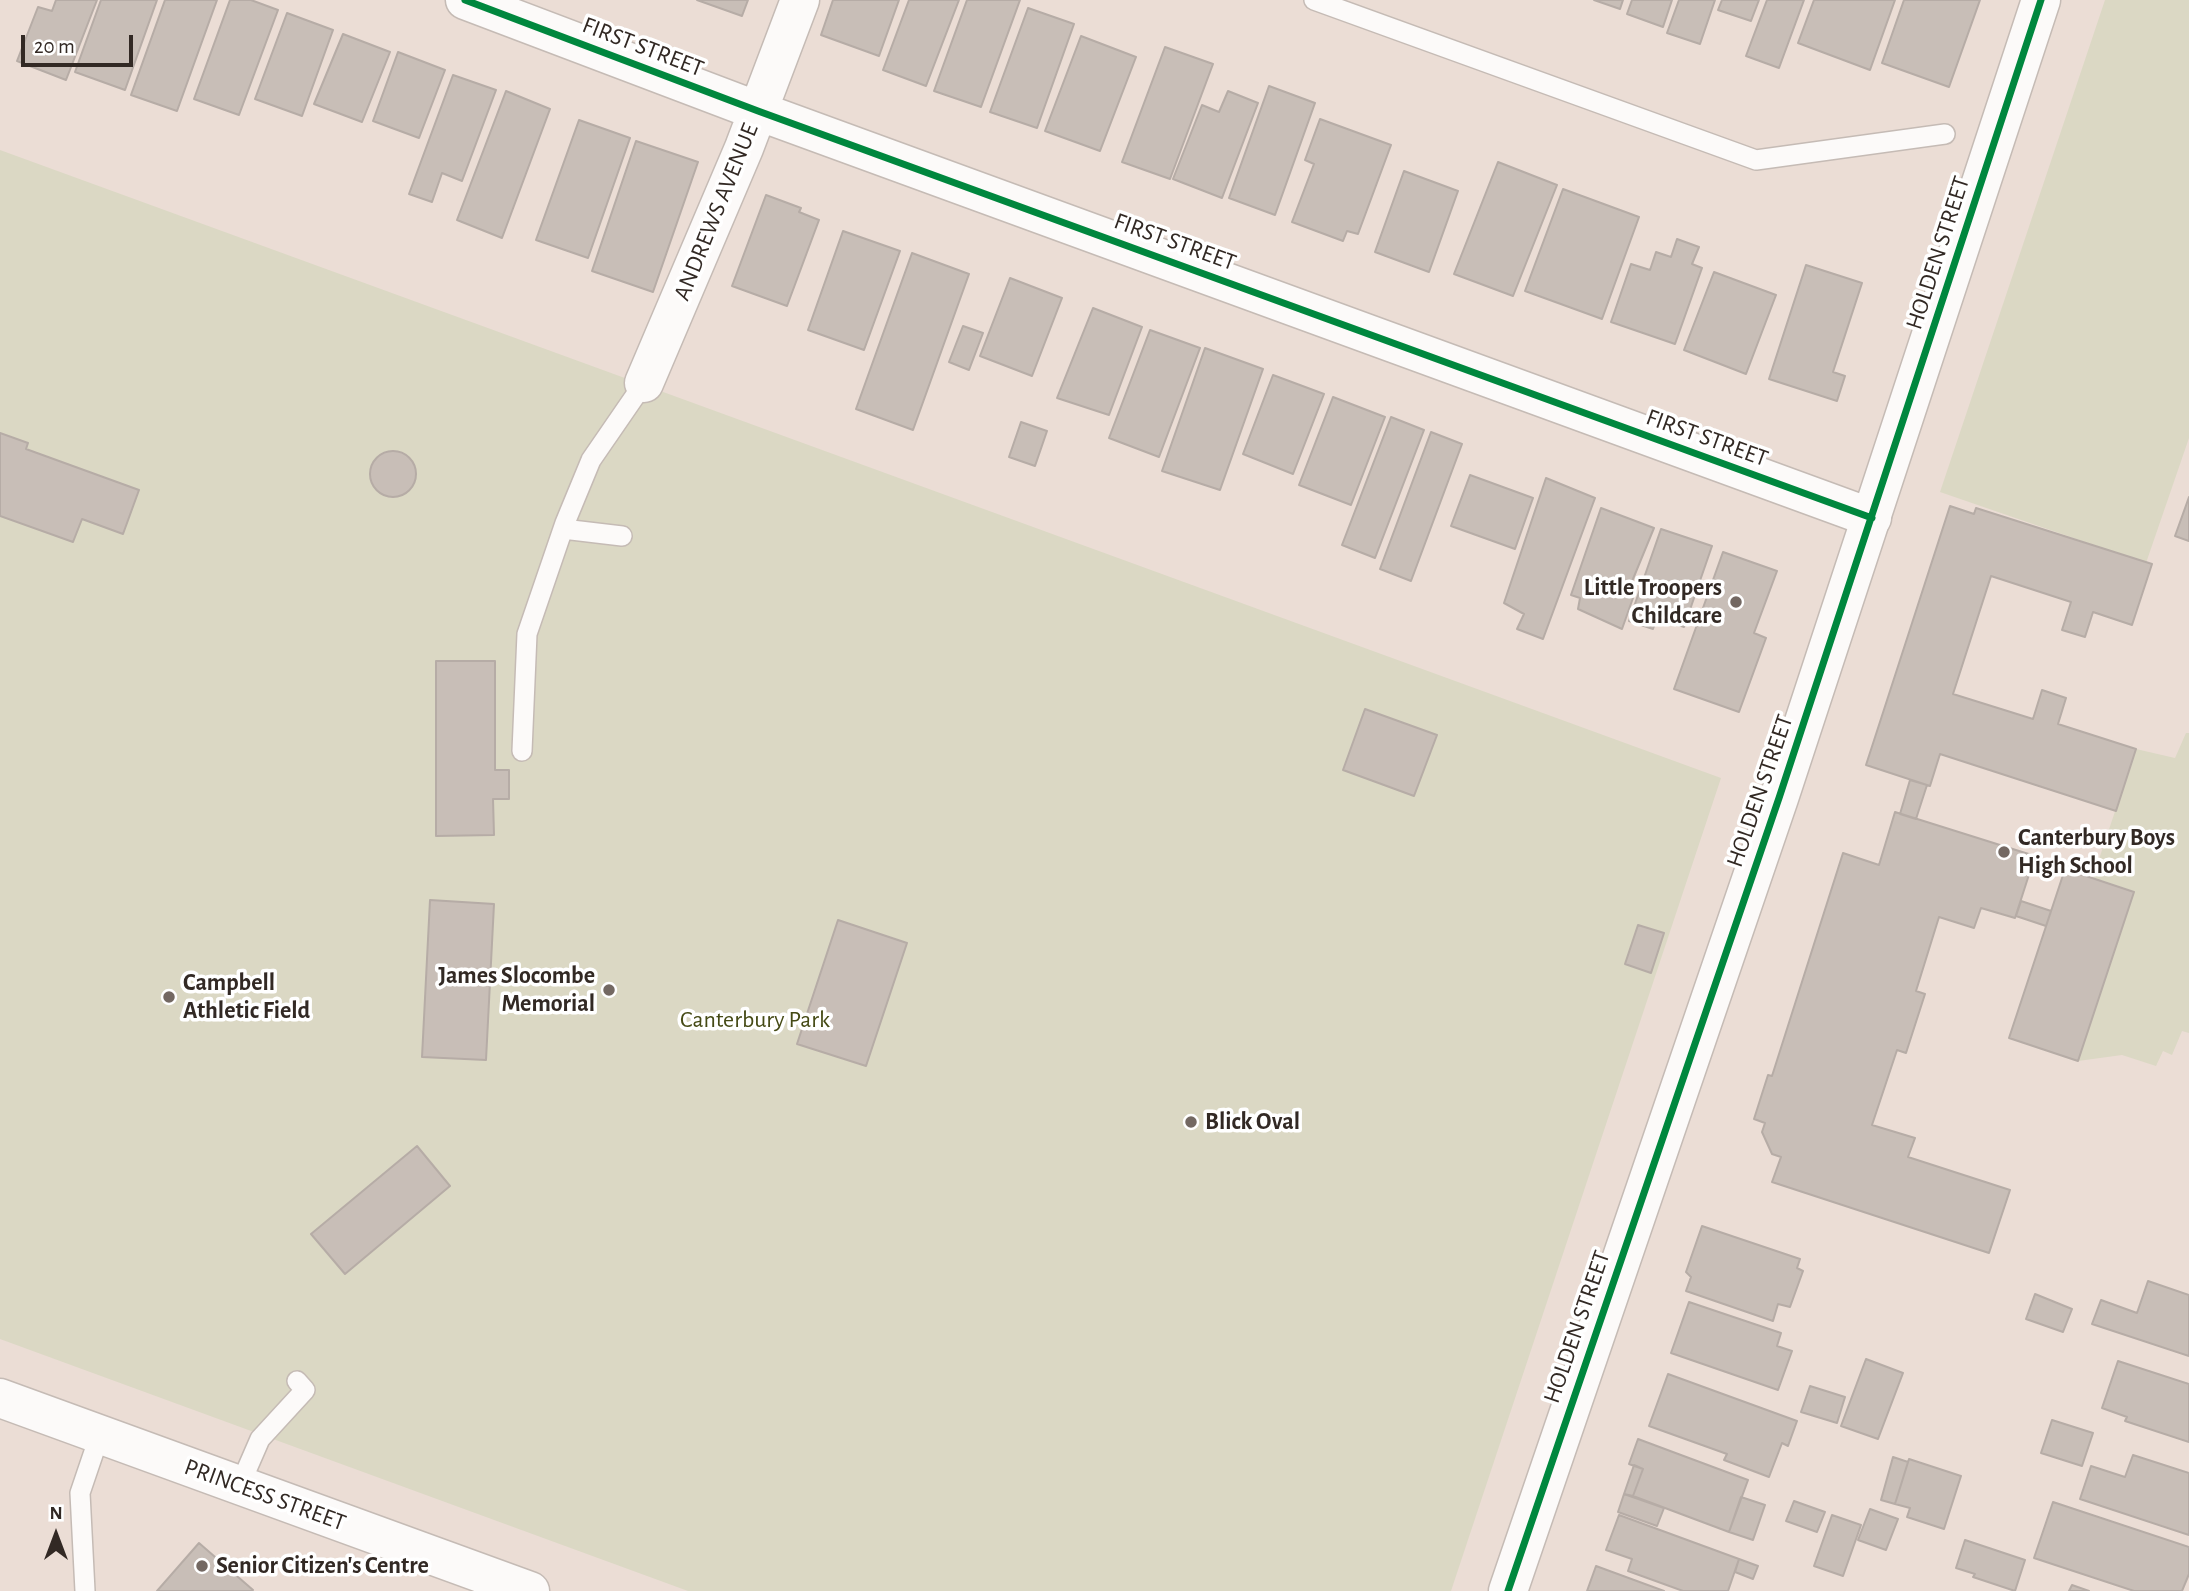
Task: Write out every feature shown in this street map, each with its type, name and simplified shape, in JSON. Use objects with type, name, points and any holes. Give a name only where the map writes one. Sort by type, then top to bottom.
[{"type":"street","name":"FIRST STREET","points":[[465,0],[758,111],[1872,518]]},
{"type":"street","name":"ANDREWS AVENUE","points":[[644,383],[758,111],[800,0]]},
{"type":"street","name":"HOLDEN STREET","points":[[1507,1591],[1872,518],[2041,0]]},
{"type":"street","name":"PRINCESS STREET","points":[[0,1398],[530,1591]]},
{"type":"lane","points":[[1314,0],[1756,160],[1945,134]]},
{"type":"lane","points":[[522,751],[527,634],[563,529],[591,460],[644,383]]},
{"type":"lane","points":[[563,529],[622,536]]},
{"type":"lane","points":[[240,1485],[260,1439],[305,1391],[297,1381]]},
{"type":"lane","points":[[85,1591],[80,1493],[100,1434]]},
{"type":"green space","points":[[2105,0],[2189,0],[2189,438],[2146,563],[1940,492]]},
{"type":"green space","name":"Canterbury Park","points":[[0,150],[1721,778],[1451,1591],[688,1591],[0,1339]]},
{"type":"green space","points":[[2186,733],[2189,733],[2189,1033],[2182,1031],[2172,1055],[2163,1051],[2156,1066],[2122,1055],[2078,1061],[2093,879],[2097,865],[2136,749],[2175,758]]},
{"type":"building","points":[[56,0],[97,0],[66,80],[17,61],[38,7],[52,11]]},
{"type":"building","points":[[101,0],[157,0],[125,90],[75,72]]},
{"type":"building","points":[[165,0],[217,0],[177,111],[131,95]]},
{"type":"building","points":[[230,0],[251,0],[278,10],[239,115],[194,99]]},
{"type":"building","points":[[697,0],[748,0],[742,16]]},
{"type":"building","points":[[833,0],[899,0],[879,56],[821,35]]},
{"type":"building","points":[[909,0],[959,0],[926,86],[883,70]]},
{"type":"building","points":[[967,0],[1020,0],[981,107],[934,91]]},
{"type":"building","points":[[1594,0],[1623,0],[1620,9]]},
{"type":"building","points":[[1632,0],[1672,0],[1663,27],[1627,14]]},
{"type":"building","points":[[1679,0],[1715,0],[1700,44],[1667,33]]},
{"type":"building","points":[[1722,0],[1759,0],[1751,21],[1718,10]]},
{"type":"building","points":[[1767,0],[1804,0],[1779,68],[1746,56]]},
{"type":"building","points":[[1814,0],[1895,0],[1870,70],[1798,43]]},
{"type":"building","points":[[1904,0],[1980,0],[1949,87],[1882,63]]},
{"type":"building","points":[[1028,8],[1074,24],[1037,128],[990,112]]},
{"type":"building","points":[[287,13],[333,30],[302,116],[255,99]]},
{"type":"building","points":[[343,34],[390,52],[362,122],[314,104]]},
{"type":"building","points":[[1081,36],[1136,57],[1100,151],[1045,131]]},
{"type":"building","points":[[1165,47],[1213,64],[1170,179],[1122,162]]},
{"type":"building","points":[[398,52],[445,70],[419,138],[373,121]]},
{"type":"building","points":[[453,75],[496,90],[462,181],[442,173],[432,202],[409,194]]},
{"type":"building","points":[[1269,86],[1315,103],[1275,215],[1229,198]]},
{"type":"building","points":[[506,91],[550,109],[502,238],[457,220]]},
{"type":"building","points":[[1228,91],[1258,103],[1222,198],[1173,179],[1202,105],[1219,112]]},
{"type":"building","points":[[1320,119],[1391,145],[1358,234],[1347,231],[1343,241],[1292,222],[1314,164],[1305,160]]},
{"type":"building","points":[[579,120],[630,138],[588,258],[536,240]]},
{"type":"building","points":[[636,141],[698,162],[653,292],[592,271]]},
{"type":"building","points":[[1498,162],[1557,185],[1513,296],[1454,274]]},
{"type":"building","points":[[1404,171],[1458,191],[1429,272],[1375,252]]},
{"type":"building","points":[[1563,189],[1639,217],[1602,319],[1525,291]]},
{"type":"building","points":[[766,195],[801,208],[799,212],[819,220],[787,306],[732,286]]},
{"type":"building","points":[[843,231],[900,251],[864,350],[808,330]]},
{"type":"building","points":[[1677,239],[1699,247],[1692,264],[1702,268],[1675,344],[1611,322],[1631,264],[1650,270],[1656,252],[1671,257]]},
{"type":"building","points":[[912,253],[969,274],[913,430],[856,409]]},
{"type":"building","points":[[1806,265],[1862,283],[1833,372],[1845,376],[1837,401],[1769,379]]},
{"type":"building","points":[[1714,272],[1776,295],[1746,374],[1684,350]]},
{"type":"building","points":[[1010,278],[1062,298],[1032,376],[980,356]]},
{"type":"building","points":[[1093,308],[1142,327],[1109,415],[1057,398]]},
{"type":"building","points":[[963,326],[983,333],[969,370],[949,362]]},
{"type":"building","points":[[1150,330],[1200,348],[1159,457],[1109,438]]},
{"type":"building","points":[[1205,348],[1263,369],[1220,490],[1162,471]]},
{"type":"building","points":[[1273,375],[1324,394],[1293,474],[1243,454]]},
{"type":"building","points":[[1333,397],[1385,417],[1351,505],[1299,485]]},
{"type":"building","points":[[1391,417],[1424,430],[1375,558],[1342,545]]},
{"type":"building","points":[[1021,422],[1047,431],[1035,466],[1009,457]]},
{"type":"building","points":[[1431,432],[1462,444],[1411,581],[1380,569]]},
{"type":"building","points":[[0,433],[28,443],[26,449],[139,490],[123,534],[82,519],[73,542],[0,516]]},
{"type":"building","points":[[393,451],[409,458],[416,474],[409,490],[393,497],[377,490],[370,474],[377,458]]},
{"type":"building","points":[[1470,475],[1533,498],[1515,549],[1451,526]]},
{"type":"building","points":[[1546,478],[1595,498],[1543,639],[1517,629],[1524,614],[1504,603]]},
{"type":"building","points":[[2189,497],[2189,541],[2175,536]]},
{"type":"building","points":[[1950,506],[1974,514],[1976,508],[2152,564],[2132,625],[2093,612],[2085,637],[2062,630],[2071,602],[1991,576],[1953,694],[2033,719],[2042,690],[2066,698],[2058,724],[2136,749],[2116,811],[1940,754],[1930,786],[1866,765]]},
{"type":"building","points":[[1601,508],[1654,528],[1626,596],[1633,598],[1622,629],[1578,609],[1580,598],[1571,595]]},
{"type":"building","points":[[1661,529],[1712,546],[1684,627],[1657,617],[1653,629],[1629,621]]},
{"type":"building","name":"Little Troopers Childcare","points":[[1723,552],[1777,571],[1754,633],[1766,638],[1739,712],[1674,689]]},
{"type":"building","points":[[436,661],[495,661],[495,770],[509,770],[509,799],[493,799],[494,835],[436,836]]},
{"type":"building","points":[[1365,709],[1437,735],[1414,796],[1343,770]]},
{"type":"building","points":[[1910,780],[1927,785],[1916,819],[1900,814]]},
{"type":"building","points":[[1895,812],[2035,856],[2015,918],[1981,908],[1974,928],[1939,917],[1916,991],[1925,994],[1906,1053],[1897,1050],[1872,1125],[1915,1138],[1908,1157],[2010,1190],[1989,1253],[1772,1182],[1781,1157],[1772,1154],[1762,1132],[1765,1123],[1754,1119],[1768,1075],[1772,1076],[1843,853],[1879,865]]},
{"type":"building","points":[[2065,869],[2134,892],[2078,1061],[2009,1038]]},
{"type":"building","points":[[430,900],[494,904],[486,1060],[422,1057]]},
{"type":"building","points":[[2021,901],[2051,911],[2046,926],[2016,916]]},
{"type":"building","points":[[838,920],[907,943],[866,1066],[797,1044]]},
{"type":"building","points":[[1638,925],[1664,933],[1651,973],[1625,964]]},
{"type":"building","points":[[417,1146],[450,1186],[345,1274],[311,1234]]},
{"type":"building","points":[[1702,1226],[1800,1259],[1797,1268],[1803,1271],[1790,1307],[1778,1304],[1773,1321],[1686,1291],[1691,1277],[1686,1272]]},
{"type":"building","points":[[2148,1281],[2189,1295],[2189,1356],[2092,1324],[2101,1300],[2137,1313]]},
{"type":"building","points":[[2035,1294],[2072,1309],[2063,1332],[2026,1319]]},
{"type":"building","points":[[1689,1302],[1781,1333],[1777,1346],[1792,1351],[1778,1390],[1671,1353]]},
{"type":"building","points":[[1866,1359],[1903,1373],[1878,1439],[1841,1426]]},
{"type":"building","points":[[2118,1361],[2189,1384],[2189,1442],[2125,1421],[2127,1417],[2102,1408]]},
{"type":"building","points":[[1668,1374],[1797,1421],[1788,1446],[1782,1443],[1769,1477],[1724,1460],[1727,1454],[1649,1426]]},
{"type":"building","points":[[1810,1386],[1845,1397],[1837,1423],[1801,1412]]},
{"type":"building","points":[[2052,1420],[2093,1433],[2082,1466],[2041,1453]]},
{"type":"building","points":[[1638,1439],[1748,1480],[1729,1532],[1633,1496],[1643,1469],[1629,1464]]},
{"type":"building","points":[[2133,1455],[2189,1473],[2189,1535],[2080,1499],[2091,1466],[2125,1477]]},
{"type":"building","points":[[1893,1457],[1908,1462],[1895,1504],[1881,1500]]},
{"type":"building","points":[[1909,1459],[1961,1476],[1944,1529],[1907,1517],[1910,1508],[1895,1504]]},
{"type":"building","points":[[1634,1465],[1643,1469],[1633,1496],[1624,1494]]},
{"type":"building","points":[[1624,1494],[1664,1508],[1657,1526],[1618,1512]]},
{"type":"building","points":[[1741,1497],[1765,1505],[1753,1540],[1729,1532]]},
{"type":"building","points":[[1794,1501],[1825,1512],[1817,1532],[1786,1521]]},
{"type":"building","points":[[2053,1502],[2189,1547],[2189,1574],[2182,1591],[2134,1591],[2034,1558]]},
{"type":"building","points":[[1870,1509],[1898,1519],[1886,1550],[1858,1540]]},
{"type":"building","points":[[1619,1515],[1739,1559],[1728,1591],[1683,1591],[1628,1571],[1632,1559],[1606,1550]]},
{"type":"building","points":[[1832,1515],[1861,1525],[1843,1576],[1814,1566]]},
{"type":"building","points":[[1965,1540],[2025,1560],[2015,1591],[1973,1577],[1975,1574],[1956,1568]]},
{"type":"building","name":"Senior Citizen's Centre","points":[[199,1543],[253,1590],[157,1591]]},
{"type":"building","points":[[1739,1559],[1758,1566],[1753,1579],[1735,1572]]},
{"type":"building","points":[[1596,1566],[1664,1591],[1587,1591]]},
{"type":"building","points":[[2072,1585],[2089,1591],[2069,1591]]},
{"type":"cycle path","points":[[465,0],[758,111],[1872,518]]},
{"type":"cycle path","points":[[1508,1591],[1779,798],[2041,0]]},
{"type":"place","name":"Little Troopers Childcare","points":[[1736,602]]},
{"type":"place","name":"Canterbury Boys High School","points":[[2004,852]]},
{"type":"place","name":"James Slocombe Memorial","points":[[609,990]]},
{"type":"place","name":"Campbell Athletic Field","points":[[169,997]]},
{"type":"place","name":"Blick Oval","points":[[1191,1122]]},
{"type":"place","name":"Senior Citizen's Centre","points":[[202,1566]]}]
